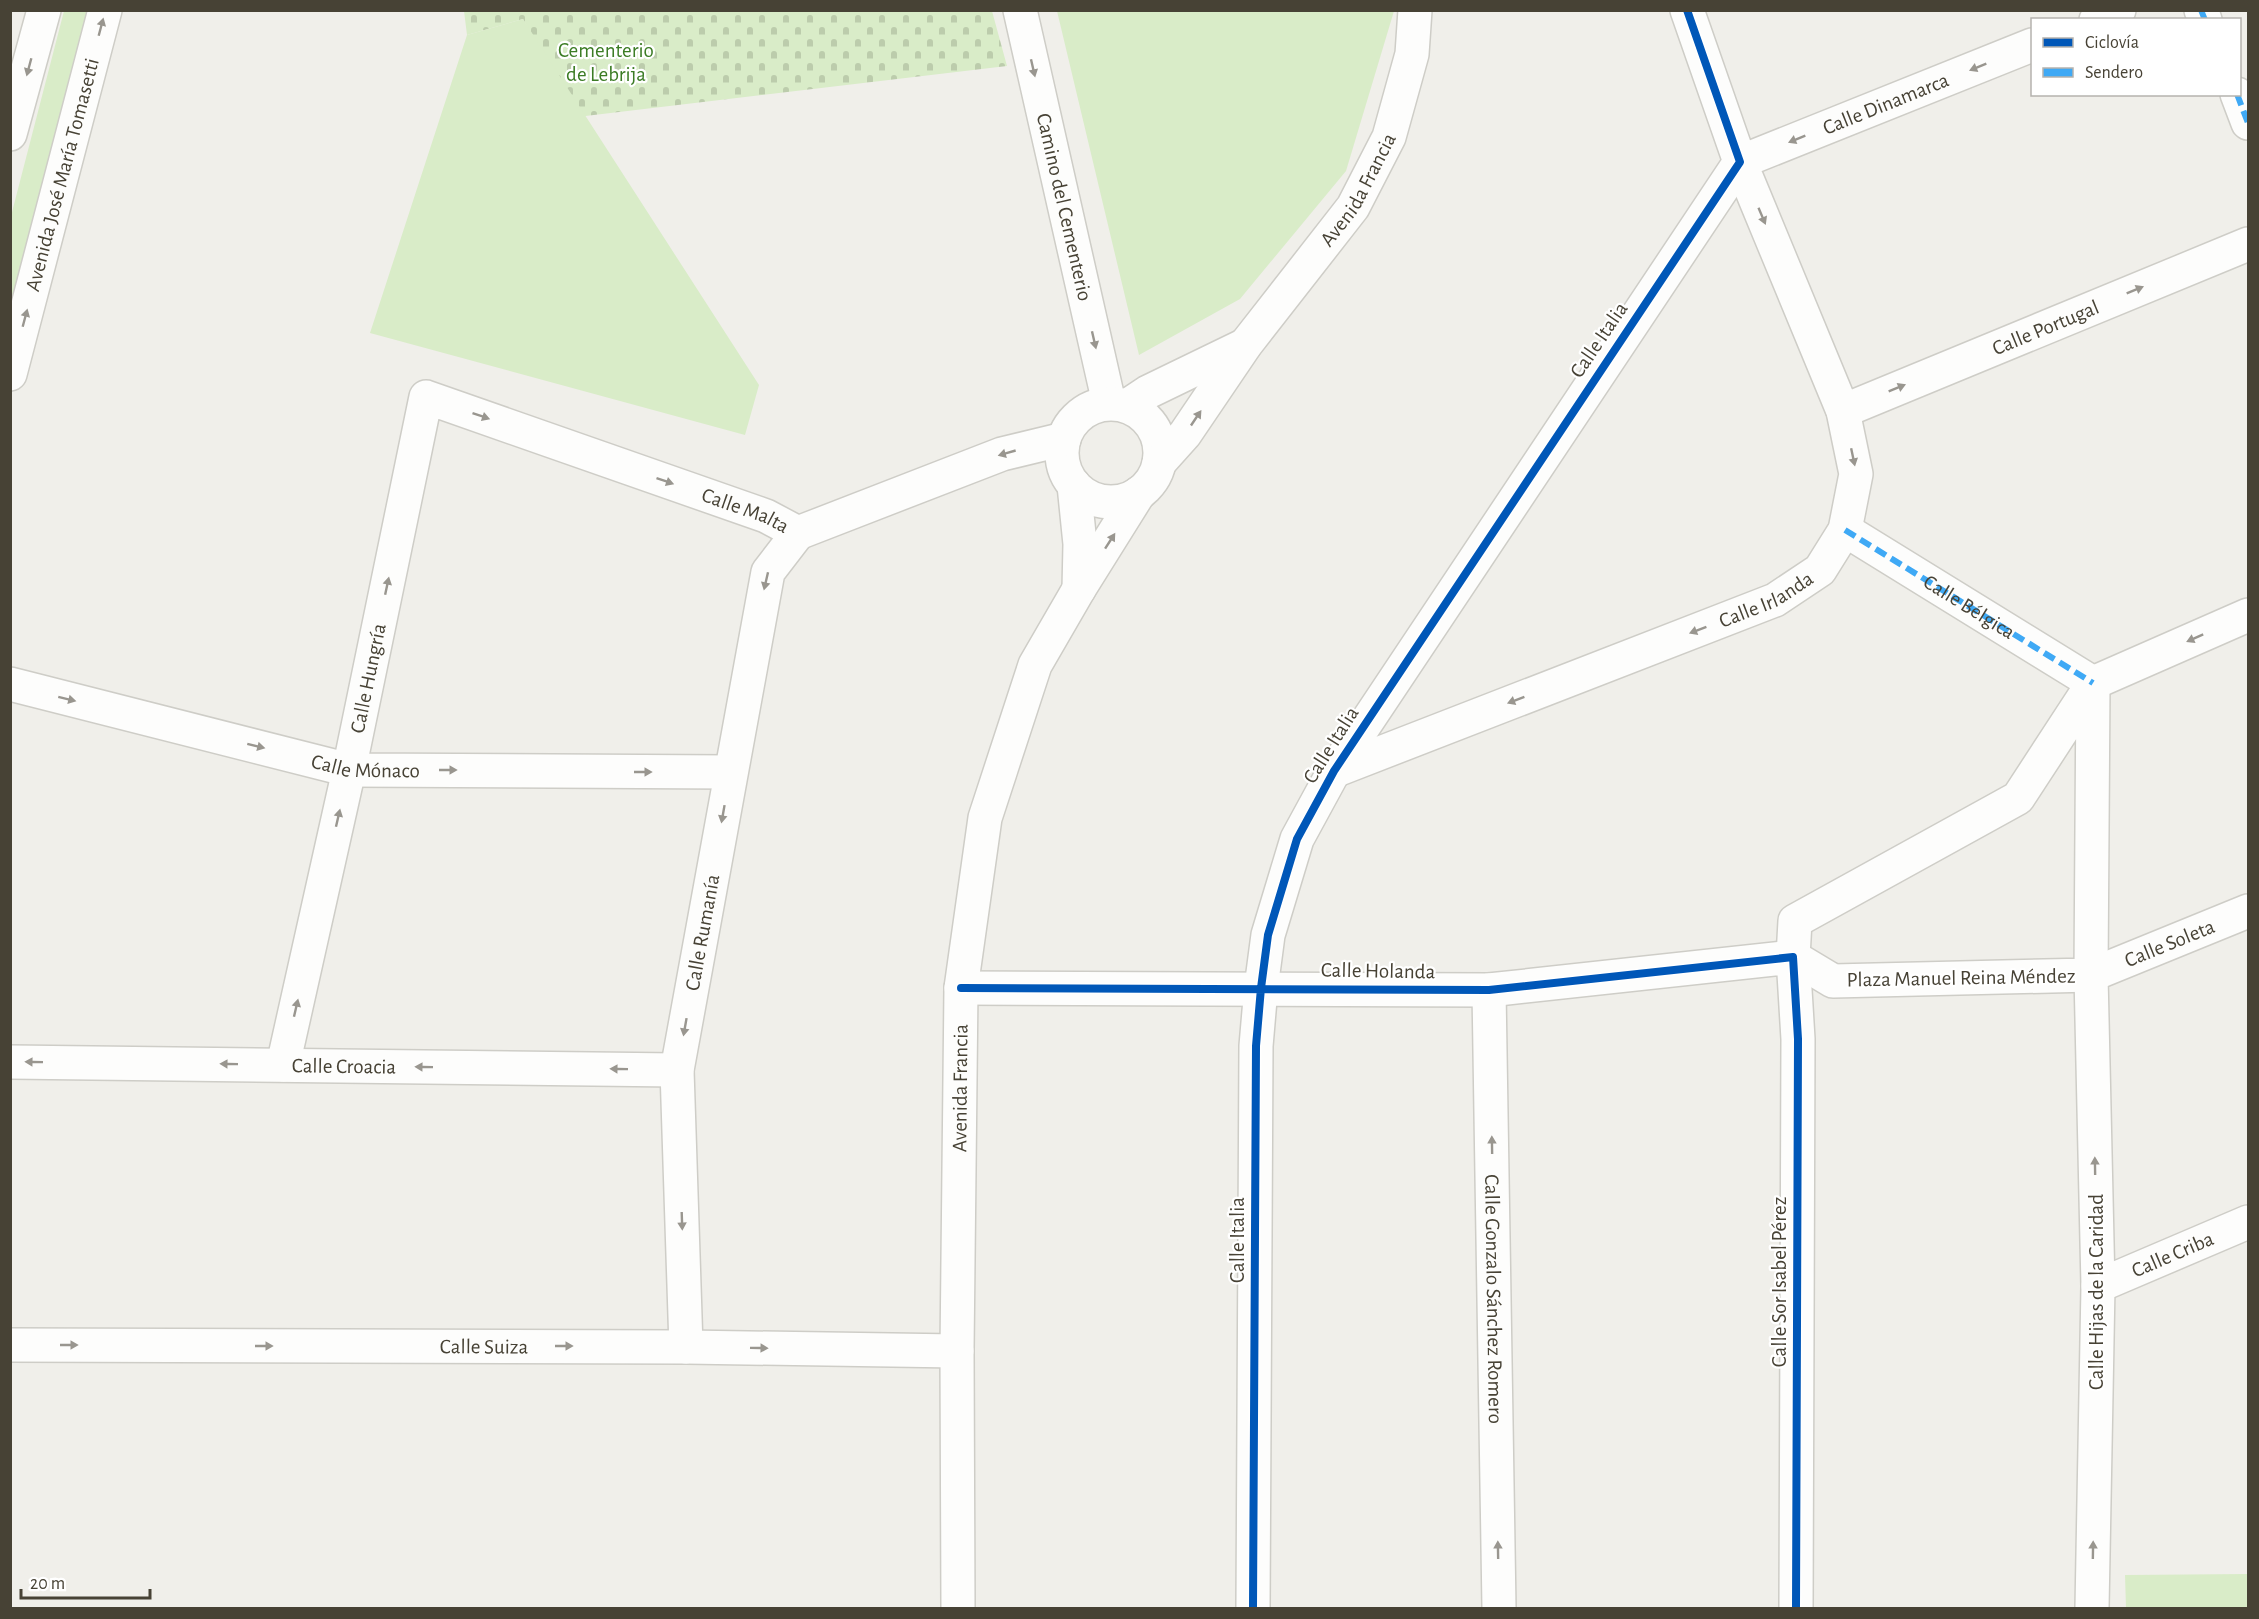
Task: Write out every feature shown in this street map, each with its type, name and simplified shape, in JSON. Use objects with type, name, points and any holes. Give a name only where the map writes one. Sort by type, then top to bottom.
[{"type":"street","points":[[10,135],[44,10]]},
{"type":"street","name":"Avenida José María Tomasetti","points":[[10,374],[105,10]]},
{"type":"street","name":"Camino del Cementerio","points":[[1020,10],[1118,405]]},
{"type":"street","name":"Avenida Francia","points":[[1159,463],[1185,434],[1246,344],[1353,207],[1389,137],[1412,54],[1415,10]]},
{"type":"street","points":[[1688,10],[1740,162]]},
{"type":"street","points":[[2101,18],[2119,10]]},
{"type":"street","name":"Calle Dinamarca","points":[[1740,162],[2031,45]]},
{"type":"street","points":[[2237,96],[2248,123]]},
{"type":"street","name":"Calle Irlanda","points":[[1334,771],[1775,600],[1820,570],[1845,530],[1856,474],[1843,411],[1740,162]]},
{"type":"street","name":"Calle Italia","points":[[1253,1608],[1256,1046],[1268,935],[1297,839],[1334,771],[1740,162]]},
{"type":"street","name":"Calle Portugal","points":[[1843,411],[2248,244]]},
{"type":"street","name":"Avenida Francia","points":[[1118,405],[1246,344]]},
{"type":"street","name":"Calle Malta","points":[[426,397],[766,516],[798,533],[1002,454],[1064,439]]},
{"type":"street","name":"Calle Hungría","points":[[283,1065],[349,770],[426,397]]},
{"type":"street","points":[[1118,405],[1139,412],[1150,423],[1157,435],[1160,449],[1155,474],[1140,493],[1113,502],[1098,500],[1085,494],[1074,485],[1066,471],[1062,455],[1064,439],[1071,425],[1081,414],[1095,406],[1118,405]]},
{"type":"street","name":"Avenida Francia","points":[[1074,485],[1080,544],[1079,589]]},
{"type":"street","name":"Avenida Francia","points":[[958,1608],[957,1351],[961,988],[985,818],[1035,665],[1079,589],[1140,493]]},
{"type":"street","name":"Calle Bélgica","points":[[1845,530],[2093,683]]},
{"type":"street","name":"Calle Rumanía","points":[[686,1347],[677,1070],[768,572],[798,533]]},
{"type":"street","points":[[1793,957],[1795,921],[2018,798],[2093,683],[2248,615]]},
{"type":"street","name":"Plaza Manuel Reina Méndez","points":[[1793,957],[1833,981],[2091,975],[2093,683]]},
{"type":"street","name":"Calle Mónaco","points":[[10,684],[349,770],[730,772]]},
{"type":"street","name":"Calle Soleta","points":[[2091,975],[2248,911]]},
{"type":"street","name":"Calle Holanda","points":[[961,988],[1490,990],[1793,957]]},
{"type":"street","name":"Calle Sor Isabel Pérez","points":[[1793,957],[1798,1039],[1796,1608]]},
{"type":"street","name":"Calle Hijas de la Caridad","points":[[2091,975],[2098,1286],[2092,1608]]},
{"type":"street","name":"Calle Gonzalo Sánchez Romero","points":[[1490,990],[1499,1608]]},
{"type":"street","name":"Calle Croacia","points":[[10,1062],[677,1070]]},
{"type":"street","name":"Calle Criba","points":[[2098,1286],[2248,1222]]},
{"type":"street","name":"Calle Suiza","points":[[10,1345],[686,1347],[957,1351]]},
{"type":"green space","points":[[64,11],[87,11],[11,302],[11,216]]},
{"type":"green space","name":"Cementerio de Lebrija","points":[[464,11],[992,11],[1007,66],[577,117],[523,19],[467,35]]},
{"type":"green space","points":[[1057,11],[1394,11],[1346,171],[1240,299],[1139,355]]},
{"type":"green space","points":[[523,19],[759,385],[745,435],[370,333],[467,35]]},
{"type":"green space","points":[[2248,1574],[2248,1608],[2126,1608],[2125,1575]]},
{"type":"marked path","points":[[2201,10],[2204,18]]},
{"type":"marked path","points":[[2238,96],[2248,123]]},
{"type":"marked path","points":[[1845,530],[2093,683]]},
{"type":"cycle path","points":[[1253,1608],[1256,1046],[1268,935],[1297,839],[1334,771],[1740,162],[1687,10]]},
{"type":"cycle path","points":[[961,988],[1489,990],[1793,957],[1798,1039],[1796,1608]]}]
